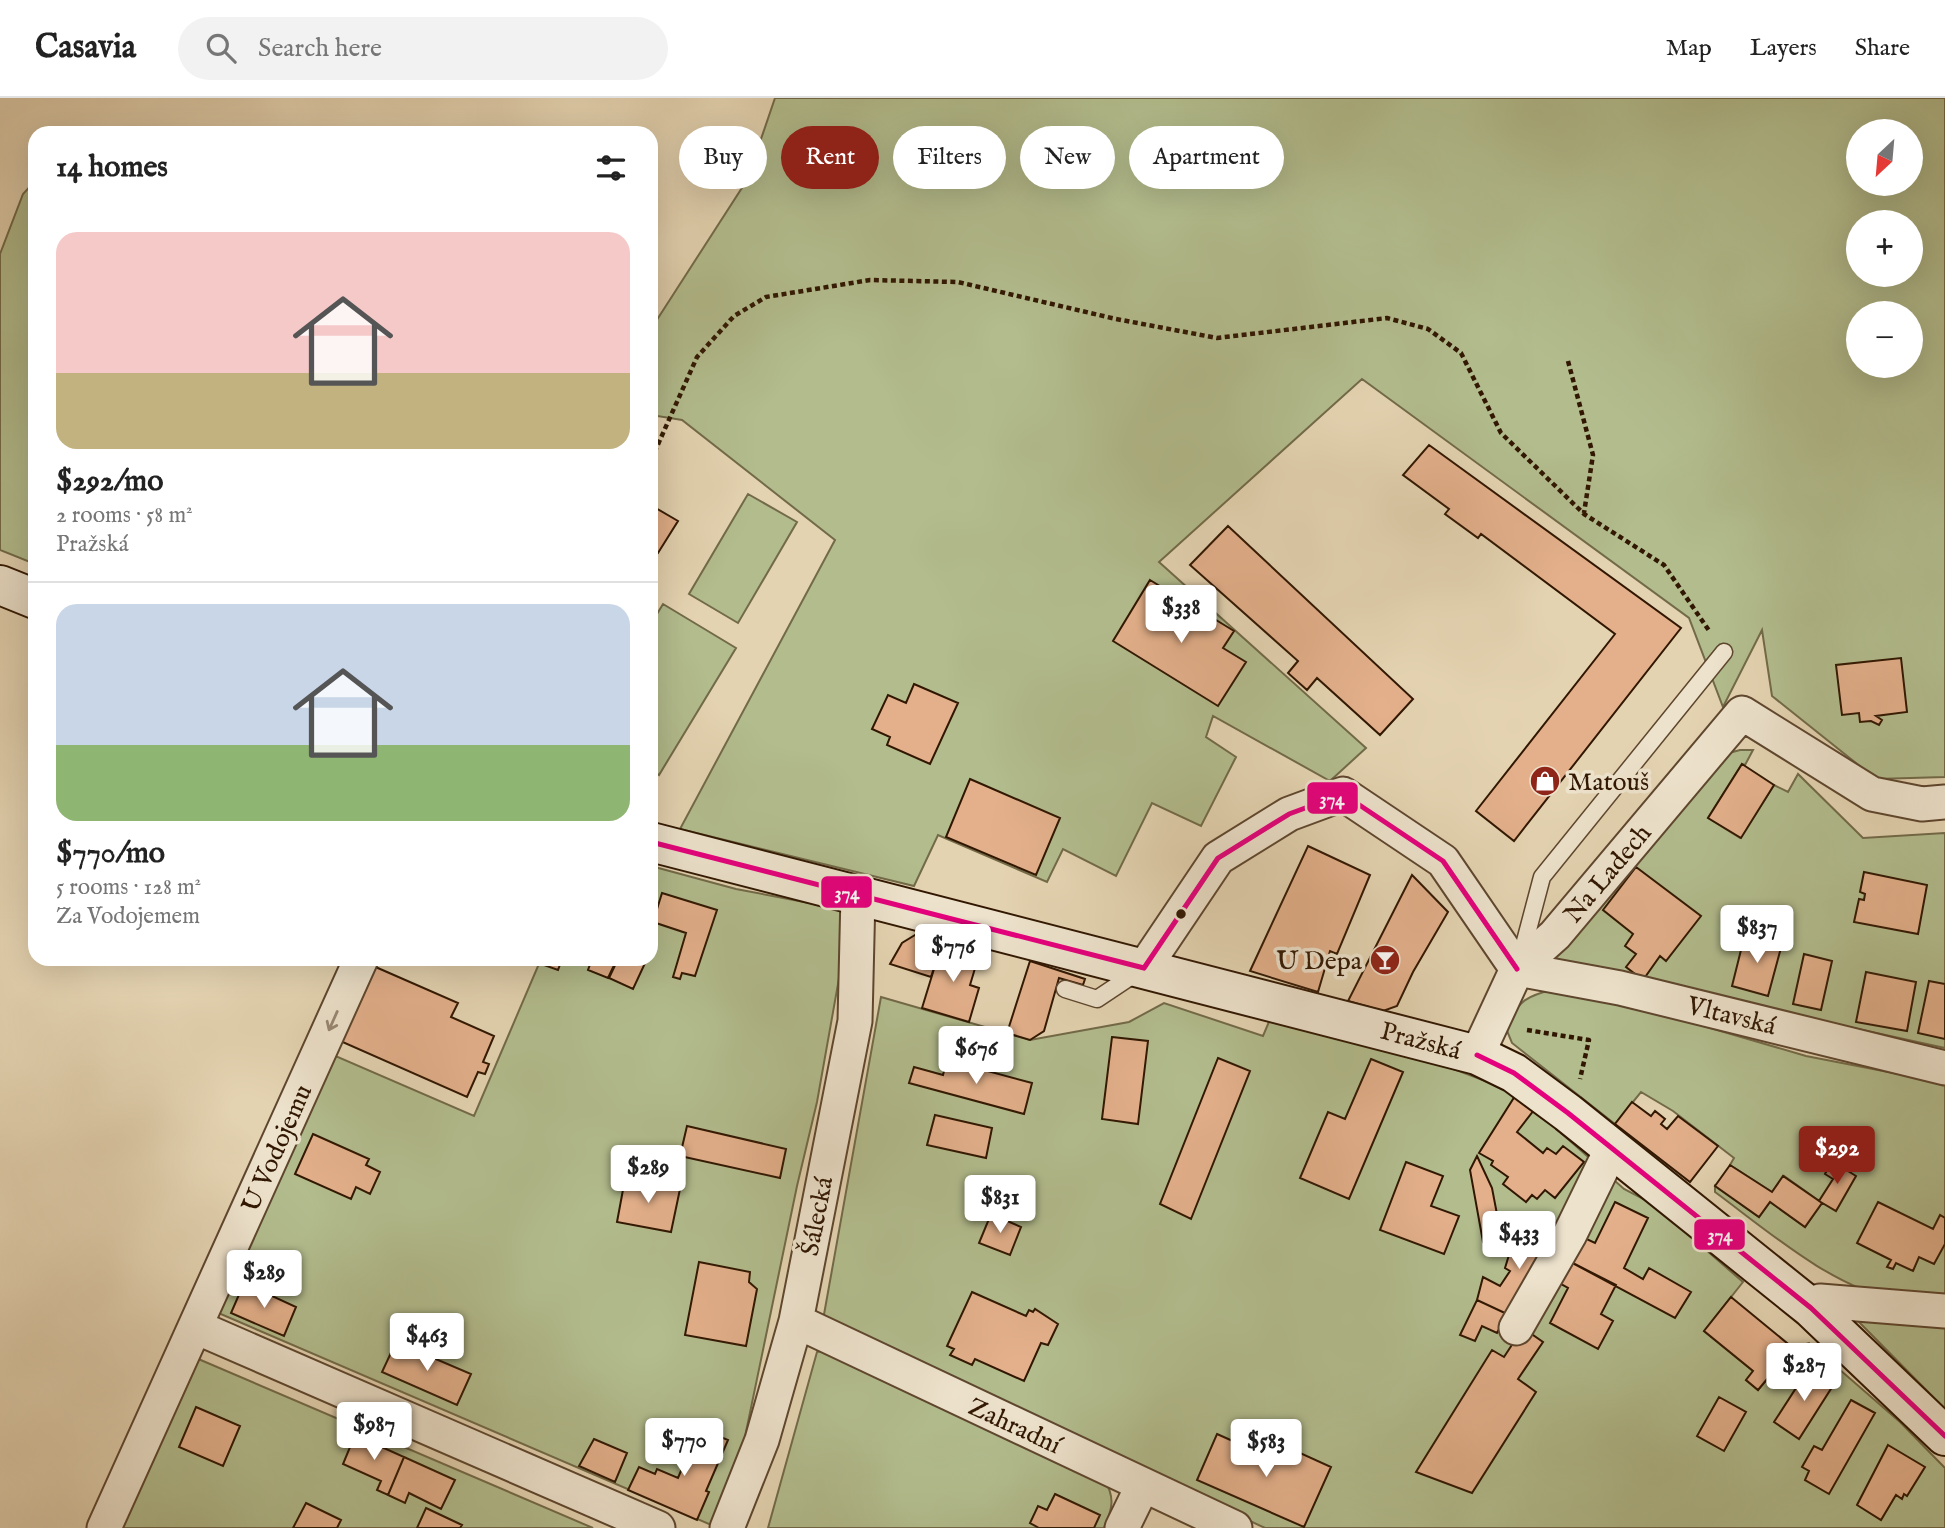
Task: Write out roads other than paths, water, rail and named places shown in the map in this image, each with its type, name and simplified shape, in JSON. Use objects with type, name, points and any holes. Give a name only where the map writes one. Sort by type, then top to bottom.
[{"type":"street","points":[[0,585],[28,596]]},
{"type":"street","name":"Na Ladech","points":[[1484,1040],[1517,969],[1555,935],[1742,713],[1872,794],[1922,804],[1945,802]]},
{"type":"street","points":[[1144,968],[1218,858],[1289,814],[1343,794],[1443,861],[1517,969]]},
{"type":"street","name":"Pražská","points":[[658,844],[1144,968],[1484,1040],[1514,1073],[1811,1308],[1945,1436]]},
{"type":"street","name":"Šálecká","points":[[727,1528],[762,1440],[796,1321],[855,1021],[858,895]]},
{"type":"street","name":"U Vodojemu","points":[[104,1528],[358,966]]},
{"type":"street","name":"Vltavská","points":[[1517,969],[1620,988],[1945,1068]]},
{"type":"street","points":[[1516,1328],[1570,1234],[1612,1148]]},
{"type":"street","points":[[1811,1308],[1820,1301],[1945,1311]]},
{"type":"street","name":"Zahradní","points":[[796,1321],[1235,1528]]},
{"type":"street","points":[[196,1326],[658,1528]]},
{"type":"street","points":[[1122,1528],[1143,1485]]},
{"type":"lane","points":[[1517,969],[1542,877],[1724,652]]},
{"type":"lane","points":[[1065,989],[1097,999],[1144,968]]},
{"type":"place","name":"Matouš","points":[[1545,781]]},
{"type":"place","name":"U Depa","points":[[1385,960]]}]
